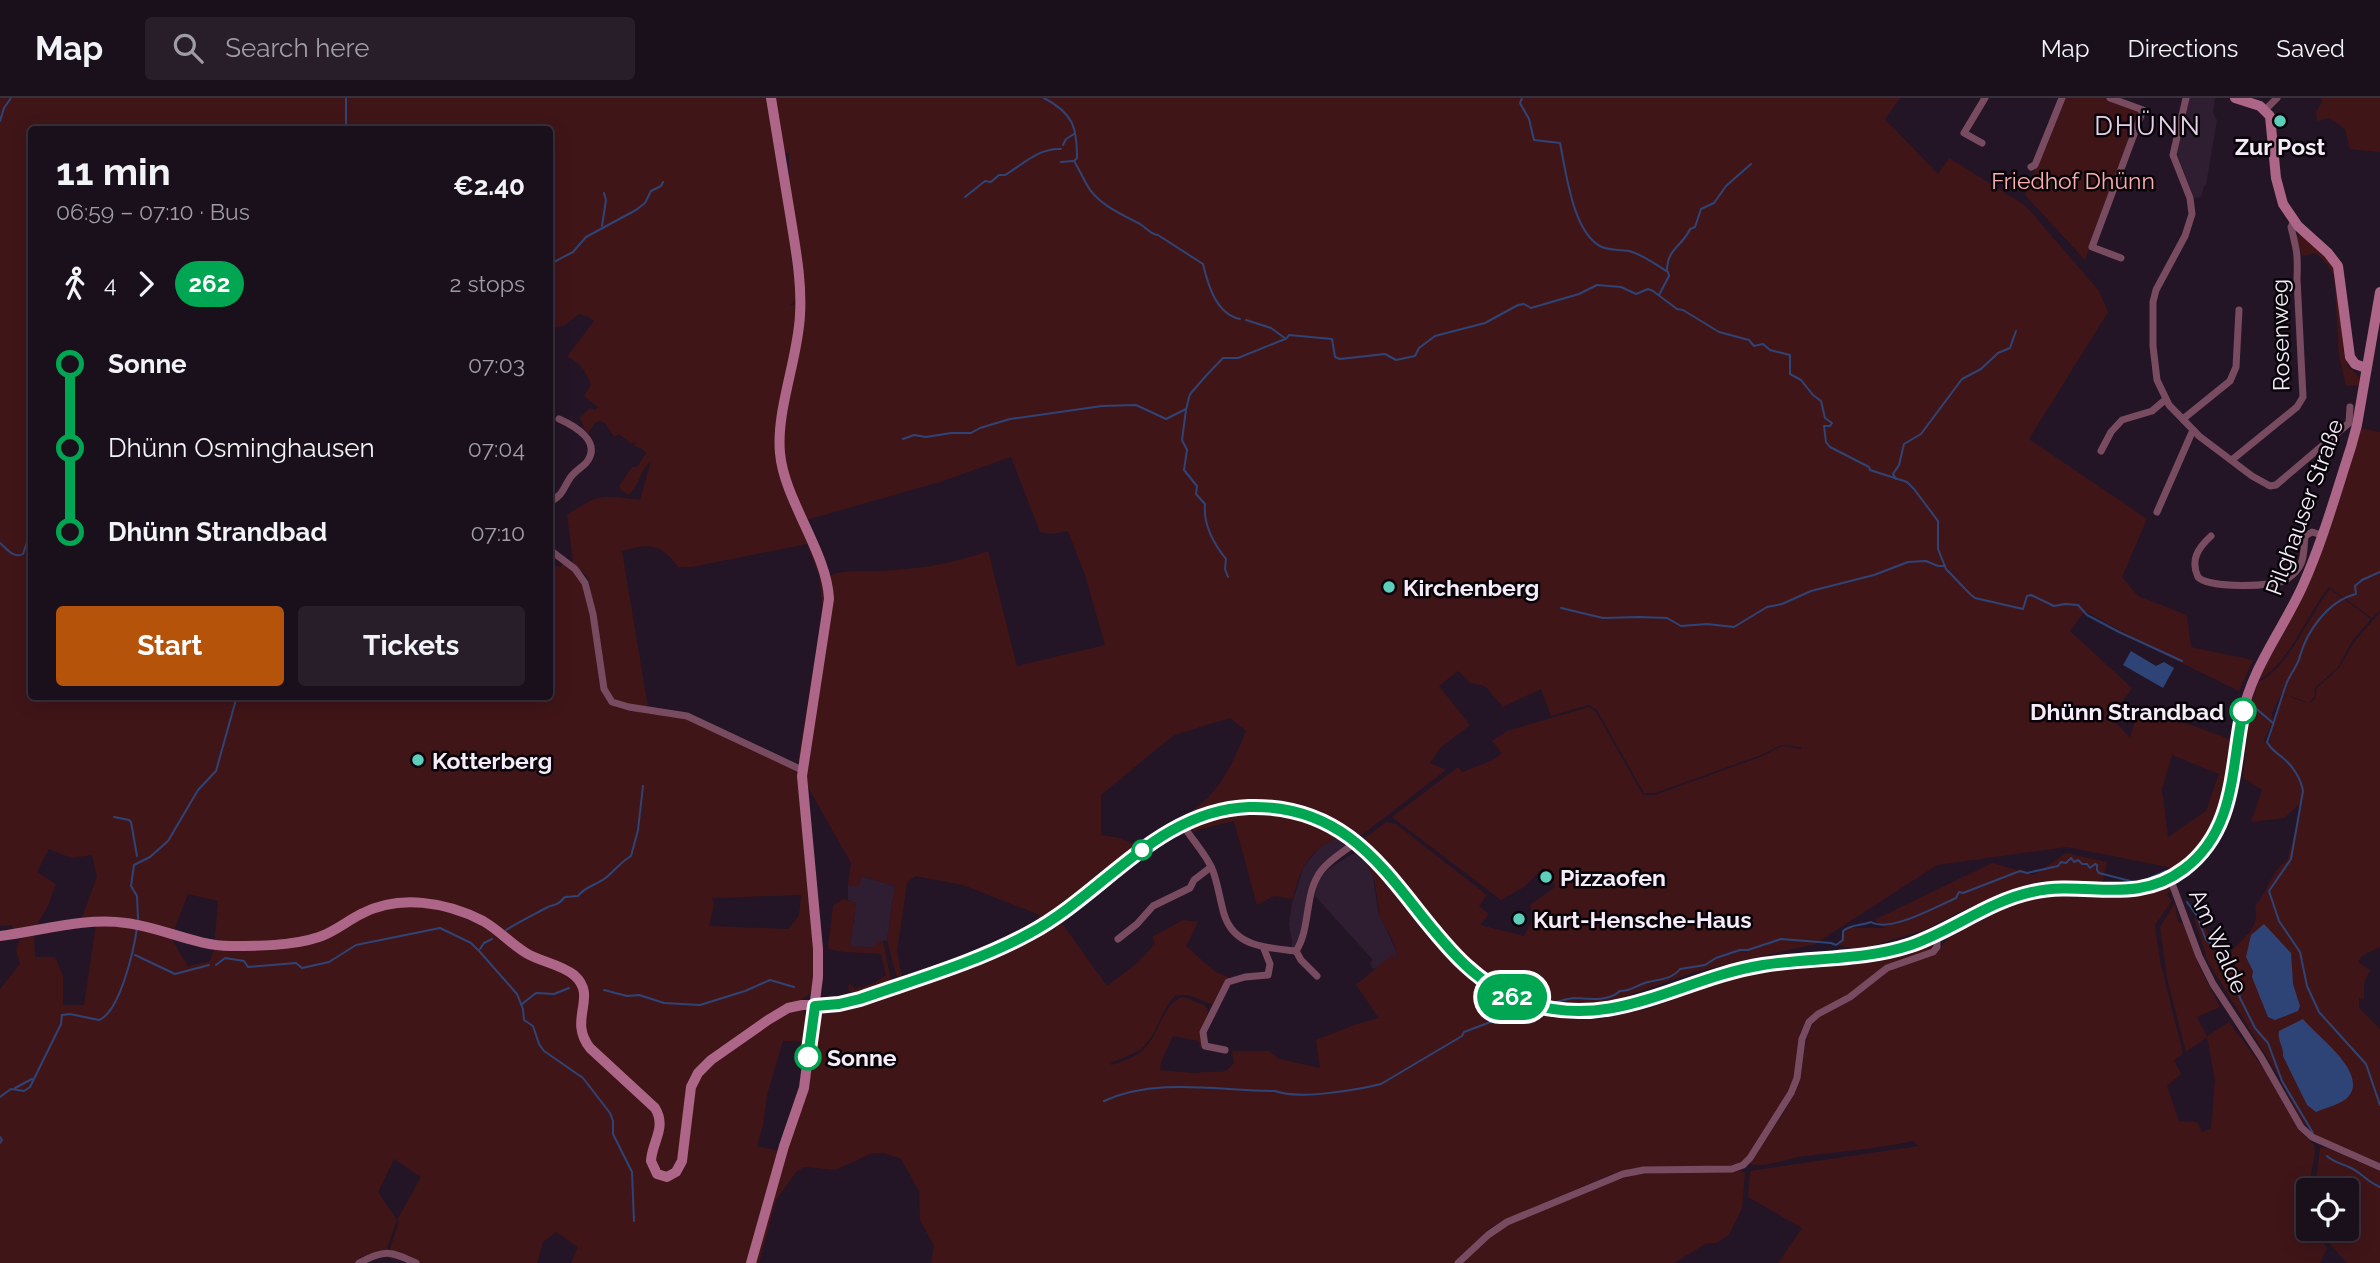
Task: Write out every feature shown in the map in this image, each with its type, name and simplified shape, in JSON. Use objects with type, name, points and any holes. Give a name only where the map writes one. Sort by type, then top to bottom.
[{"type":"main road","points":[[751,1263],[784,1146],[802,1095],[815,1006],[818,949],[805,828],[802,770],[829,593],[824,573],[780,459],[779,436],[798,334],[801,298],[771,98]]},
{"type":"main road","points":[[2235,98],[2260,106],[2272,122],[2279,192],[2294,221],[2338,266],[2350,357],[2355,364],[2366,368]]},
{"type":"main road","name":"Pilghauser Straße","points":[[0,936],[97,922],[137,925],[227,946],[307,940],[322,936],[368,910],[396,902],[422,903],[482,920],[524,952],[564,969],[579,981],[585,994],[580,1023],[583,1037],[590,1048],[655,1108],[660,1118],[660,1128],[651,1161],[654,1171],[667,1177],[676,1172],[682,1161],[691,1087],[698,1073],[726,1049],[782,1011],[796,1006],[839,1004],[860,999],[1015,941],[1059,916],[1148,846],[1202,816],[1230,809],[1253,807],[1303,814],[1322,821],[1357,842],[1381,865],[1450,947],[1483,980],[1515,999],[1552,1010],[1603,1011],[1733,971],[1777,963],[1880,953],[1937,935],[2026,893],[2049,890],[2134,890],[2170,878],[2200,855],[2222,822],[2231,791],[2240,725],[2251,685],[2302,588],[2357,425],[2380,292]]},
{"type":"street","points":[[1982,143],[1964,133],[1985,98]]},
{"type":"street","points":[[2031,167],[2035,165],[2062,98]]},
{"type":"street","points":[[2109,98],[2119,99],[2143,110],[2092,247],[2121,258]]},
{"type":"street","points":[[2186,98],[2173,155],[2190,198],[2192,214],[2185,236],[2156,290],[2153,306],[2158,385],[2165,400],[2193,430],[2233,459],[2239,467],[2264,484],[2276,485],[2349,423],[2350,407]]},
{"type":"street","points":[[2265,110],[2277,98]]},
{"type":"street","name":"Rosenweg","points":[[2233,459],[2297,407],[2303,397],[2297,274],[2299,259],[2291,227],[2294,221]]},
{"type":"street","points":[[2183,419],[2230,381],[2236,367],[2239,310]]},
{"type":"street","points":[[2101,450],[2111,432],[2122,421],[2152,411],[2165,400]]},
{"type":"street","points":[[553,500],[561,495],[590,452],[590,443],[582,432],[559,419]]},
{"type":"street","points":[[2158,512],[2193,430]]},
{"type":"street","points":[[2211,536],[2194,560],[2198,577],[2209,584],[2241,585],[2271,584],[2287,580],[2303,562],[2305,537],[2312,533],[2322,535]]},
{"type":"street","points":[[553,552],[575,569],[585,583],[593,614],[604,689],[612,702],[687,716],[802,770]]},
{"type":"street","points":[[1183,825],[1211,867],[1230,927],[1241,939],[1264,948],[1296,951]]},
{"type":"street","points":[[1296,951],[1303,935],[1318,876],[1330,862],[1357,842]]},
{"type":"street","points":[[1118,939],[1137,924],[1153,906],[1190,888],[1194,880],[1211,867]]},
{"type":"street","name":"Am Walde","points":[[2170,878],[2206,971],[2304,1131],[2318,1140],[2380,1167]]},
{"type":"street","points":[[1458,1263],[1488,1235],[1507,1222],[1623,1174],[1644,1170],[1732,1169],[1743,1165],[1754,1153],[1794,1086],[1799,1070],[1802,1039],[1809,1022],[1818,1014],[1850,997],[1887,968],[1933,952],[1937,947],[1937,935]]},
{"type":"street","points":[[1225,1050],[1205,1046],[1203,1032],[1228,982],[1268,975],[1270,967],[1264,948]]},
{"type":"street","points":[[1296,951],[1317,976]]},
{"type":"street","points":[[359,1263],[387,1252],[416,1263]]},
{"type":"shaded area","points":[[2189,98],[2215,98],[2213,113],[2217,120],[2206,185],[2201,197],[2194,198],[2177,154]]},
{"type":"shaded area","points":[[1340,836],[1346,845],[1313,876],[1299,937],[1295,947],[1291,948],[1289,924],[1292,903],[1304,866],[1320,847]]},
{"type":"shaded area","points":[[1359,853],[1364,857],[1373,876],[1378,911],[1397,953],[1396,960],[1373,969],[1370,963],[1373,960],[1315,896],[1318,882],[1327,870],[1352,854]]},
{"type":"shaded area","points":[[861,876],[895,886],[887,940],[877,942],[874,948],[850,946],[856,903],[848,900],[848,885],[858,886]]},
{"type":"green space","points":[[0,98],[768,98],[797,291],[797,299],[790,305],[798,304],[777,428],[778,460],[782,477],[818,562],[825,602],[801,759],[798,761],[823,612],[819,575],[807,544],[691,567],[678,567],[666,553],[654,547],[622,551],[648,707],[619,703],[607,691],[588,577],[571,563],[573,560],[567,515],[601,497],[640,500],[651,461],[644,468],[633,491],[629,494],[623,492],[619,486],[646,453],[634,446],[636,442],[631,443],[619,434],[614,437],[605,423],[600,421],[595,423],[587,434],[580,418],[590,408],[595,410],[598,407],[584,396],[591,385],[579,364],[567,357],[563,362],[594,321],[579,314],[565,325],[553,328],[553,126],[28,126],[28,700],[553,700],[553,564],[560,567],[564,563],[577,573],[586,589],[604,693],[608,700],[622,708],[686,718],[795,769],[799,778],[816,978],[813,990],[793,1003],[794,1007],[804,1010],[808,1027],[806,1042],[783,1041],[767,1095],[757,1146],[779,1151],[748,1263],[571,1263],[578,1247],[556,1232],[543,1242],[537,1263],[418,1263],[389,1252],[399,1221],[397,1220],[386,1251],[357,1263],[0,1263],[0,989],[20,964],[16,950],[20,939],[34,935],[35,957],[55,957],[63,976],[63,1005],[84,1005],[97,918],[81,920],[97,877],[92,855],[71,858],[49,849],[37,872],[56,884],[48,906],[35,928],[13,931],[12,925],[0,926]],"holes":[[[188,894],[218,901],[214,949],[210,961],[188,966],[171,938]],[[801,895],[799,915],[789,929],[709,926],[714,904],[712,898]],[[394,1159],[421,1177],[397,1220],[378,1192]]]},
{"type":"green space","points":[[774,98],[1900,98],[1885,119],[1938,174],[1949,158],[2026,206],[2099,291],[2108,312],[2029,439],[2147,519],[2122,577],[2138,596],[2187,615],[2191,647],[2253,660],[2239,691],[2163,654],[2085,611],[2070,631],[2132,688],[2111,717],[2130,738],[2139,706],[2235,741],[2225,797],[2218,818],[2194,852],[2171,873],[2168,867],[2067,847],[1937,865],[1815,944],[1694,972],[1616,1000],[1577,1004],[1534,999],[1508,990],[1481,972],[1464,956],[1380,854],[1364,840],[1366,837],[1386,822],[1396,824],[1487,895],[1479,906],[1489,914],[1480,925],[1524,936],[1534,918],[1530,905],[1555,887],[1543,868],[1524,887],[1501,900],[1392,817],[1458,767],[1462,772],[1493,760],[1502,753],[1492,741],[1507,731],[1589,707],[1596,712],[1643,795],[1655,795],[1763,756],[1782,746],[1802,747],[1781,745],[1761,755],[1655,793],[1644,793],[1597,710],[1589,705],[1551,716],[1541,689],[1503,707],[1485,686],[1471,683],[1458,671],[1439,686],[1470,725],[1440,748],[1430,763],[1446,770],[1363,834],[1357,836],[1336,820],[1332,822],[1313,814],[1264,803],[1232,805],[1194,816],[1193,810],[1212,794],[1226,775],[1246,731],[1230,718],[1174,735],[1101,795],[1101,835],[1119,838],[1142,847],[1080,896],[1031,929],[987,950],[902,980],[896,975],[887,940],[895,886],[862,876],[858,887],[848,885],[851,863],[805,782],[828,576],[949,563],[988,551],[1017,666],[1105,645],[1086,578],[1068,531],[1052,534],[1040,532],[1011,457],[940,482],[806,520],[788,475],[782,441],[802,328],[789,153],[784,153]],"holes":[[[2172,755],[2219,774],[2206,811],[2168,837],[2162,789]],[[915,876],[963,885],[1040,915],[1035,921],[981,949],[902,977],[897,951],[907,883]]]},
{"type":"green space","name":"Friedhof Dhünn","points":[[2063,98],[2104,98],[2139,113],[2085,260],[2025,195]]},
{"type":"green space","points":[[2321,98],[2380,98],[2380,152],[2350,149],[2345,129],[2329,118],[2317,121],[2316,113],[2322,102]]},
{"type":"green space","points":[[2301,234],[2334,266],[2344,354],[2348,366],[2359,377],[2359,385],[2346,386],[2339,355],[2334,275],[2316,253],[2302,256],[2297,236]]},
{"type":"green space","points":[[2360,428],[2380,432],[2380,610],[2372,618],[2329,587],[2280,662],[2258,680],[2299,604]]},
{"type":"green space","points":[[2330,589],[2371,619],[2353,640],[2338,667],[2314,689],[2315,696],[2309,702],[2314,701],[2316,696],[2316,689],[2339,668],[2355,641],[2380,612],[2380,947],[2363,955],[2358,962],[2370,970],[2364,983],[2364,999],[2359,998],[2359,1008],[2380,1029],[2380,1163],[2318,1137],[2301,1120],[2275,1070],[2208,962],[2194,918],[2201,919],[2211,939],[2231,952],[2253,926],[2256,920],[2255,906],[2277,870],[2287,861],[2303,801],[2284,818],[2251,822],[2262,790],[2243,778],[2250,707],[2258,682],[2278,667],[2288,655]],"holes":[[[2282,693],[2307,702],[2284,694],[2276,713],[2269,744],[2264,741],[2273,720],[2272,713]]]},
{"type":"green space","points":[[1275,811],[1324,826],[1321,829],[1340,836],[1322,846],[1305,864],[1293,899],[1274,896],[1257,905],[1234,821],[1193,833],[1193,825],[1230,812]]},
{"type":"green space","points":[[2066,853],[2107,862],[2102,883],[2037,882],[1968,908],[1924,930],[1859,950],[1838,945],[1844,928],[1886,928],[1874,920],[1992,863],[2034,875]]},
{"type":"green space","points":[[1364,857],[1467,972],[1497,997],[1521,1012],[1532,1014],[1599,1019],[1651,1008],[1704,985],[1782,967],[1854,963],[1933,945],[1930,950],[1890,964],[1845,997],[1817,1011],[1806,1020],[1800,1033],[1797,1069],[1792,1086],[1745,1160],[1731,1166],[1633,1168],[1612,1174],[1502,1221],[1490,1228],[1453,1263],[931,1263],[934,1246],[920,1220],[919,1191],[901,1159],[884,1153],[873,1153],[835,1170],[804,1167],[796,1172],[776,1200],[759,1263],[754,1263],[823,1013],[878,998],[963,969],[1051,928],[1054,931],[1059,923],[1064,926],[1107,986],[1135,965],[1155,944],[1152,937],[1183,920],[1198,922],[1186,946],[1213,970],[1231,979],[1214,1005],[1188,995],[1176,995],[1142,1048],[1111,1065],[1130,1059],[1143,1051],[1151,1041],[1166,1011],[1176,1000],[1183,997],[1204,1005],[1208,1010],[1201,1045],[1200,1048],[1199,1041],[1173,1036],[1160,1070],[1193,1073],[1226,1071],[1234,1063],[1232,1051],[1270,1051],[1279,1059],[1320,1068],[1316,1040],[1379,1018],[1356,985],[1392,955],[1396,959],[1397,957],[1394,943],[1380,917],[1374,878]]},
{"type":"green space","points":[[2168,886],[2171,889],[2167,895],[2172,901],[2155,925],[2160,961],[2183,1054],[2174,1060],[2181,1074],[2167,1086],[2179,1121],[2197,1122],[2202,1132],[2211,1128],[2215,1080],[2207,1037],[2186,1052],[2167,978],[2160,927],[2175,903],[2178,922],[2184,923],[2199,966],[2220,1007],[2197,1017],[2207,1036],[2229,1022],[2267,1073],[2298,1129],[2314,1145],[2310,1178],[2296,1178],[2296,1241],[2323,1241],[2327,1248],[2320,1263],[1778,1263],[1802,1228],[1748,1197],[1750,1171],[1919,1146],[1913,1141],[1804,1156],[1770,1164],[1750,1164],[1797,1088],[1806,1041],[1813,1024],[1820,1016],[1891,969],[1936,953],[1950,936],[2014,904],[2043,896],[2125,897],[2150,893]]},
{"type":"green space","points":[[843,899],[856,903],[850,946],[873,948],[877,942],[883,941],[891,980],[887,986],[855,997],[848,989],[849,983],[855,989],[872,984],[886,975],[881,954],[828,948],[833,906]]},
{"type":"green space","points":[[2324,1147],[2380,1171],[2380,1263],[2347,1263],[2328,1241],[2359,1241],[2359,1178],[2316,1178],[2320,1148]]},
{"type":"green space","points":[[1739,1170],[1745,1173],[1742,1208],[1729,1235],[1716,1243],[1705,1244],[1674,1263],[1462,1263],[1491,1236],[1513,1222],[1613,1181],[1636,1175]]},
{"type":"water","points":[[2131,651],[2156,666],[2164,662],[2174,668],[2163,688],[2123,665]]},
{"type":"water","points":[[2264,924],[2291,953],[2293,984],[2300,1006],[2298,1011],[2275,1020],[2268,1017],[2246,957],[2251,935]]},
{"type":"water","points":[[2303,1019],[2339,1056],[2352,1079],[2352,1089],[2346,1099],[2316,1112],[2307,1105],[2283,1056],[2279,1037],[2279,1031]]},
{"type":"waterway","points":[[0,121],[11,98]]},
{"type":"waterway","points":[[346,98],[346,126]]},
{"type":"waterway","points":[[1044,98],[1061,109],[1071,122],[1077,147],[1077,158],[1074,161],[1091,192],[1111,208],[1203,264],[1214,298],[1225,311],[1240,319]]},
{"type":"waterway","points":[[1522,98],[1520,103],[1529,119],[1534,140],[1560,143],[1572,201],[1584,229],[1592,240],[1602,247],[1634,252],[1668,272],[1669,276],[1659,295]]},
{"type":"waterway","points":[[1063,145],[1066,139],[1074,134]]},
{"type":"waterway","points":[[965,197],[985,181],[991,182],[999,175],[1005,175],[1038,154],[1061,149]]},
{"type":"waterway","points":[[1061,162],[1073,161]]},
{"type":"waterway","points":[[1667,271],[1672,252],[1690,229],[1695,227],[1701,209],[1714,203],[1726,186],[1751,164]]},
{"type":"waterway","points":[[553,262],[573,252],[586,237],[636,210],[645,203],[651,191],[663,182]]},
{"type":"waterway","points":[[602,226],[606,200],[604,193]]},
{"type":"waterway","points":[[1246,320],[1271,328],[1286,339],[1289,335],[1332,339],[1335,357],[1340,359],[1385,354],[1396,360],[1415,356],[1419,348],[1435,336],[1485,323],[1518,305],[1524,304],[1531,308],[1579,294],[1597,285],[1621,287],[1636,294],[1648,289],[1719,332],[1749,340],[1754,346],[1763,344],[1770,350],[1790,355],[1790,374],[1801,380],[1821,401],[1825,418],[1832,423],[1830,426],[1824,426],[1826,442],[1870,470],[1907,482],[1914,489],[1938,521],[1938,549],[1946,569],[1975,598],[2023,609],[2027,596],[2031,595],[2054,606],[2078,605],[2087,615],[2182,661]]},
{"type":"waterway","points":[[1896,479],[1893,474],[1899,465],[1904,444],[1921,434],[1962,379],[1981,369],[1998,353],[2010,348],[2016,331]]},
{"type":"waterway","points":[[903,439],[914,435],[926,437],[971,433],[1010,419],[1102,406],[1136,405],[1166,419],[1186,409],[1191,393],[1223,358],[1238,358],[1285,339]]},
{"type":"waterway","points":[[1186,410],[1182,440],[1187,450],[1184,470],[1197,486],[1196,494],[1205,504],[1208,527],[1226,559],[1228,577]]},
{"type":"waterway","points":[[0,543],[11,553],[20,555],[28,542]]},
{"type":"waterway","points":[[1561,608],[1603,618],[1667,618],[1681,626],[1707,624],[1734,627],[1767,607],[1908,562],[1926,561],[1945,566]]},
{"type":"waterway","points":[[2380,572],[2362,580],[2355,586],[2356,594],[2336,603],[2313,627],[2287,681],[2267,742],[2293,769],[2303,791],[2291,859],[2269,891],[2279,921],[2300,952],[2307,986],[2319,1012],[2366,1064],[2380,1105]]},
{"type":"waterway","points":[[138,919],[137,896],[131,886],[134,865],[150,857],[168,841],[198,790],[216,771],[236,700]]},
{"type":"waterway","points":[[2253,706],[2273,723]]},
{"type":"waterway","points":[[506,930],[557,904],[565,897],[578,896],[631,856],[638,830],[643,786]]},
{"type":"waterway","points":[[114,817],[131,822],[137,856]]},
{"type":"waterway","points":[[1551,1003],[1572,998],[1610,997],[1620,991],[1667,978],[1680,969],[1705,965],[1716,958],[1781,939],[1836,945],[1843,940],[1843,931],[1850,927],[1871,922],[1901,922],[1956,898],[1959,892],[1963,893],[2020,871],[2027,873],[2058,866],[2071,858],[2074,862],[2078,860],[2090,868],[2097,865],[2099,873],[2138,883],[2166,871]]},
{"type":"waterway","points":[[2187,902],[2197,916],[2206,940],[2224,952],[2234,969],[2240,998],[2255,1028],[2268,1043],[2282,1081],[2313,1133]]},
{"type":"waterway","points":[[0,1097],[11,1089],[24,1091],[30,1087],[61,1024],[62,1015],[99,1020],[107,1015],[125,979],[137,928]]},
{"type":"waterway","points":[[216,965],[225,958],[244,961],[248,967],[296,963],[302,968],[329,962],[356,945],[440,928],[471,943],[517,994],[524,1020],[533,1026],[544,1051],[583,1078],[610,1113],[613,1134],[632,1172],[634,1221]]},
{"type":"waterway","points":[[480,949],[492,939]]},
{"type":"waterway","points":[[135,955],[175,974],[209,965]]},
{"type":"waterway","points":[[604,990],[627,996],[639,995],[664,1003],[700,1005],[770,980],[794,987]]},
{"type":"waterway","points":[[522,1004],[536,993],[554,994],[569,988]]},
{"type":"waterway","points":[[1104,1101],[1145,1089],[1167,1087],[1275,1091],[1298,1095],[1381,1084],[1462,1036],[1464,1032],[1512,1014],[1529,1014]]},
{"type":"waterway","points":[[15,1088],[32,1079]]},
{"type":"waterway","points":[[0,1137],[0,1143]]},
{"type":"waterway","points":[[2327,1156],[2380,1187]]},
{"type":"bus line","name":"262","points":[[808,1057],[815,1006],[860,999],[1015,941],[1059,916],[1165,834],[1202,816],[1238,808],[1287,810],[1330,825],[1348,835],[1381,865],[1450,947],[1483,980],[1515,999],[1552,1010],[1603,1011],[1760,965],[1848,958],[1890,951],[1937,935],[2026,893],[2062,889],[2134,890],[2153,886],[2179,873],[2205,849],[2222,822],[2231,791],[2243,711]]},
{"type":"place","name":"Zur Post","points":[[2280,121]]},
{"type":"place","name":"Kirchenberg","points":[[1389,587]]},
{"type":"place","name":"Dhünn Strandbad","points":[[2243,711]]},
{"type":"place","name":"Kotterberg","points":[[418,760]]},
{"type":"place","name":"Pizzaofen","points":[[1546,877]]},
{"type":"place","name":"Kurt-Hensche-Haus","points":[[1519,919]]},
{"type":"place","name":"Sonne","points":[[808,1057]]},
{"type":"district","name":"DHÜNN","points":[[2148,126]]}]
